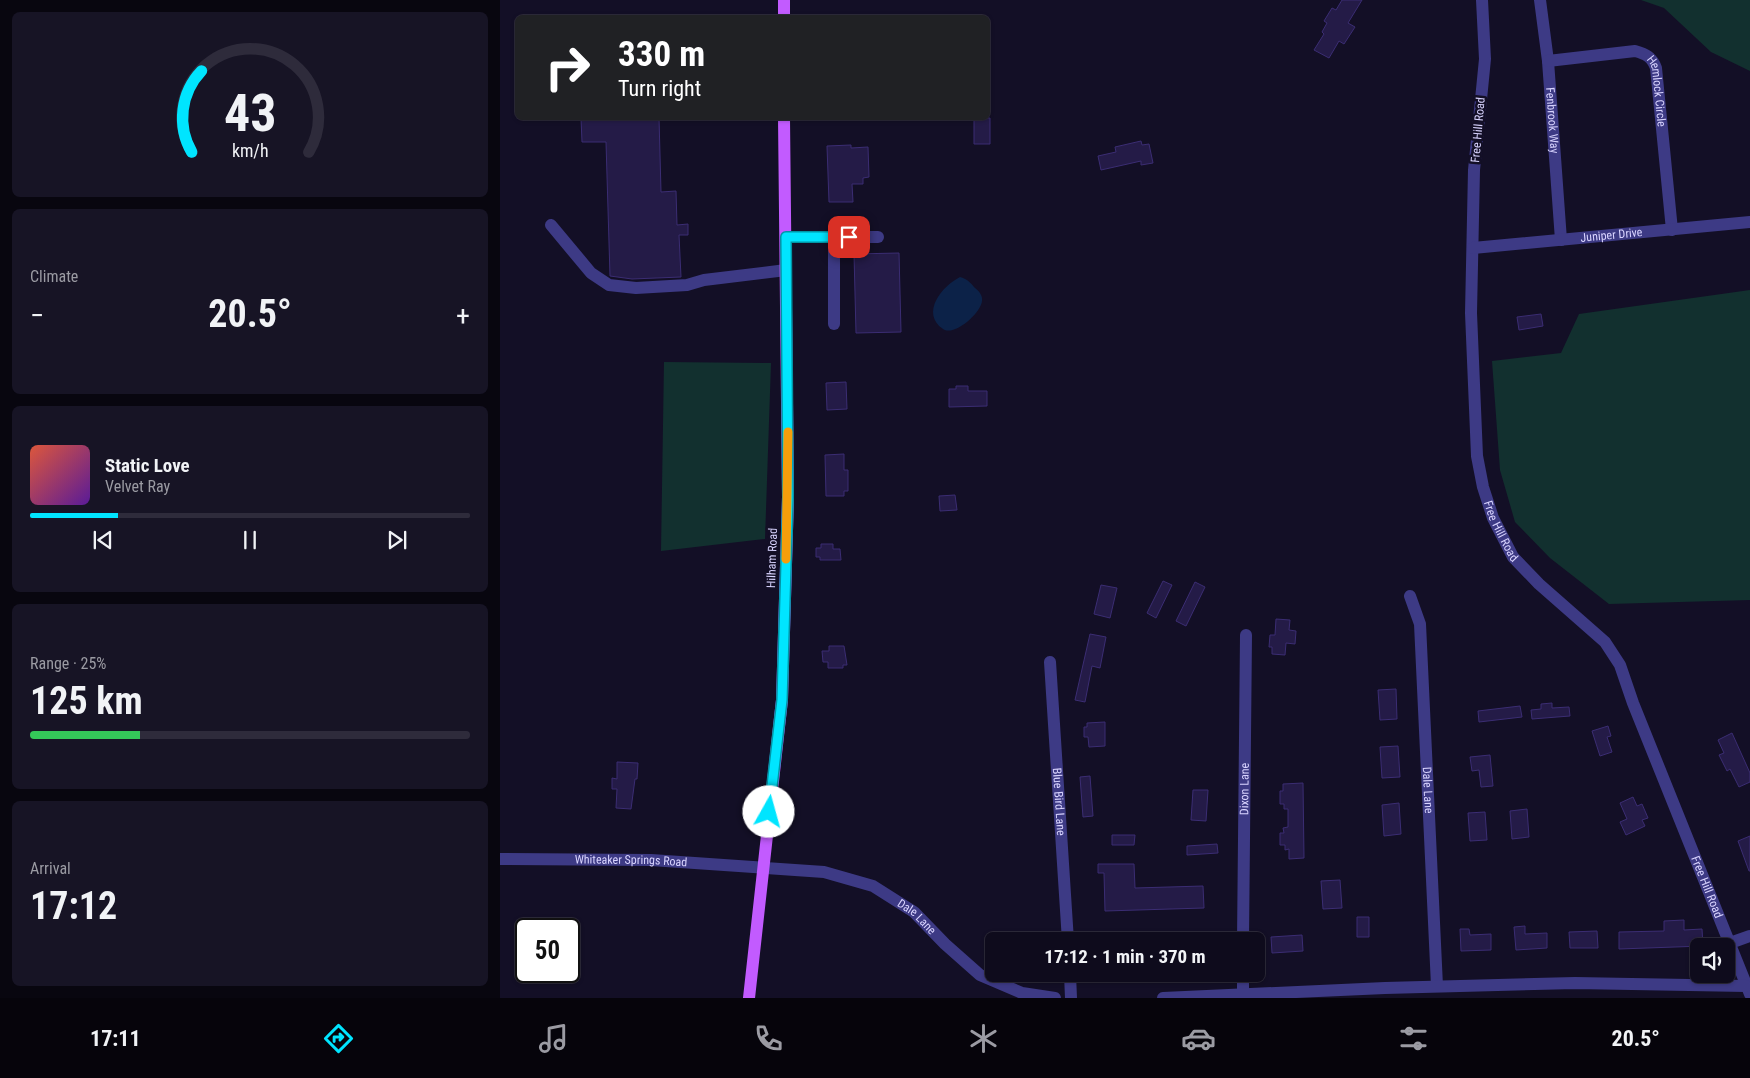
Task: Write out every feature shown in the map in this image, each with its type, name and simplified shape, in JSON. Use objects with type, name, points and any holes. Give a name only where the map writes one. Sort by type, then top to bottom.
[{"type":"main road","points":[[784,0],[784,15]]},
{"type":"main road","name":"Hilham Road","points":[[749,998],[782,700],[788,497],[784,120]]},
{"type":"street","name":"Free Hill Road","points":[[1482,0],[1485,59],[1474,170],[1472,313],[1476,456],[1493,518],[1513,557],[1539,584],[1604,642],[1620,666],[1633,703],[1728,938]]},
{"type":"street","name":"Fenbrook Way","points":[[1540,0],[1548,61],[1561,240]]},
{"type":"street","name":"Hemlock Circle","points":[[1548,61],[1635,51],[1645,54],[1653,60],[1656,68],[1672,230]]},
{"type":"street","name":"Juniper Drive","points":[[1473,248],[1750,222]]},
{"type":"street","points":[[551,225],[591,273],[609,285],[636,288],[686,285],[704,280],[786,270]]},
{"type":"street","points":[[786,237],[878,237]]},
{"type":"street","points":[[834,237],[834,324]]},
{"type":"street","name":"Dale Lane","points":[[1410,596],[1420,624],[1436,986]]},
{"type":"street","name":"Dixon Lane","points":[[1243,932],[1246,635]]},
{"type":"street","name":"Blue Bird Lane","points":[[1050,662],[1067,932]]},
{"type":"street","name":"Whiteaker Springs Road","points":[[500,859],[651,860],[762,868]]},
{"type":"street","name":"Dale Lane","points":[[762,868],[824,872],[873,886],[914,912],[945,944],[980,975],[1022,993],[1055,998]]},
{"type":"street","points":[[1735,941],[1750,936]]},
{"type":"street","name":"Free Hill Road","points":[[1735,956],[1748,990]]},
{"type":"street","points":[[1070,982],[1071,998]]},
{"type":"street","points":[[1243,982],[1243,993]]},
{"type":"street","points":[[1163,998],[1243,993],[1575,983],[1748,990]]},
{"type":"green space","points":[[1641,0],[1750,0],[1750,71],[1711,52],[1664,8]]},
{"type":"green space","points":[[1750,290],[1750,600],[1609,604],[1550,558],[1515,522],[1500,470],[1492,361],[1561,353],[1579,314]]},
{"type":"green space","points":[[664,362],[771,363],[765,539],[661,551]]},
{"type":"water","points":[[960,277],[968,281],[978,291],[982,301],[977,312],[972,317],[960,327],[948,331],[936,323],[933,315],[934,308],[936,300],[941,293]]},
{"type":"building","points":[[1342,0],[1362,0],[1348,23],[1355,27],[1344,44],[1339,41],[1329,58],[1314,50],[1324,34],[1322,32],[1327,23],[1324,21],[1332,8],[1336,10]]},
{"type":"building","points":[[581,120],[659,120],[661,192],[676,191],[677,225],[688,224],[688,235],[679,235],[681,277],[632,279],[610,276],[606,142],[582,142]]},
{"type":"building","points":[[974,120],[990,120],[990,144],[974,144]]},
{"type":"building","points":[[1141,141],[1142,145],[1149,144],[1153,163],[1141,165],[1141,161],[1101,170],[1098,156],[1116,152],[1115,147]]},
{"type":"building","points":[[851,145],[851,148],[868,147],[869,177],[863,178],[863,184],[852,184],[853,202],[829,202],[827,146]]},
{"type":"building","points":[[899,253],[901,332],[856,333],[854,254]]},
{"type":"building","points":[[1541,314],[1543,326],[1519,330],[1517,317]]},
{"type":"building","points":[[846,382],[847,409],[827,410],[826,383]]},
{"type":"building","points":[[956,386],[968,386],[968,391],[987,391],[987,406],[949,407],[949,389],[956,389]]},
{"type":"building","points":[[844,454],[844,470],[848,470],[848,491],[844,491],[844,496],[826,496],[825,455]]},
{"type":"building","points":[[955,495],[957,510],[940,511],[939,496]]},
{"type":"building","points":[[821,544],[833,544],[833,549],[840,549],[841,560],[820,560],[820,557],[816,557],[816,548],[821,548]]},
{"type":"building","points":[[1163,581],[1172,585],[1156,618],[1147,613]]},
{"type":"building","points":[[1195,582],[1205,587],[1186,626],[1176,621]]},
{"type":"building","points":[[1101,585],[1117,588],[1110,618],[1094,614]]},
{"type":"building","points":[[1276,619],[1290,620],[1289,630],[1296,631],[1295,644],[1286,643],[1285,655],[1272,654],[1272,647],[1269,647],[1270,635],[1275,635]]},
{"type":"building","points":[[1090,634],[1106,637],[1100,668],[1092,666],[1085,702],[1075,700]]},
{"type":"building","points":[[829,646],[844,646],[847,665],[843,665],[843,668],[828,668],[828,662],[823,662],[822,651],[829,651]]},
{"type":"building","points":[[1396,689],[1397,719],[1380,720],[1378,690]]},
{"type":"building","points":[[1552,703],[1552,708],[1569,707],[1570,716],[1532,719],[1531,710],[1541,709],[1541,704]]},
{"type":"building","points":[[1520,706],[1522,717],[1479,722],[1478,711]]},
{"type":"building","points":[[1105,722],[1105,746],[1089,747],[1088,737],[1084,737],[1084,727],[1087,727],[1087,723]]},
{"type":"building","points":[[1608,726],[1611,736],[1607,737],[1612,752],[1600,756],[1592,731]]},
{"type":"building","points":[[1732,733],[1750,773],[1750,782],[1739,787],[1730,769],[1727,771],[1719,755],[1724,753],[1718,740]]},
{"type":"building","points":[[1398,746],[1400,777],[1382,778],[1380,747]]},
{"type":"building","points":[[1490,755],[1493,786],[1481,787],[1479,770],[1472,771],[1470,757]]},
{"type":"building","points":[[617,762],[638,763],[631,809],[616,808],[617,789],[612,789],[612,778],[617,779]]},
{"type":"building","points":[[1090,776],[1093,816],[1083,817],[1080,777]]},
{"type":"building","points":[[1303,783],[1304,858],[1289,859],[1289,849],[1285,850],[1285,845],[1280,845],[1280,833],[1284,833],[1283,828],[1288,827],[1288,809],[1284,809],[1284,804],[1280,804],[1280,791],[1283,791],[1283,784]]},
{"type":"building","points":[[1193,790],[1208,790],[1206,821],[1191,820]]},
{"type":"building","points":[[1633,797],[1637,806],[1642,804],[1648,818],[1642,820],[1645,826],[1626,835],[1620,822],[1627,819],[1620,803]]},
{"type":"building","points":[[1399,803],[1401,834],[1384,836],[1382,805]]},
{"type":"building","points":[[1527,809],[1529,837],[1512,839],[1510,811]]},
{"type":"building","points":[[1485,812],[1487,840],[1470,841],[1468,813]]},
{"type":"building","points":[[1112,835],[1135,835],[1134,845],[1112,845]]},
{"type":"building","points":[[1750,836],[1750,871],[1749,871],[1738,841]]},
{"type":"building","points":[[1217,844],[1218,853],[1187,855],[1187,846]]},
{"type":"building","points":[[1098,864],[1134,864],[1135,888],[1203,886],[1204,908],[1105,911],[1104,873],[1098,873]]},
{"type":"building","points":[[1340,880],[1342,908],[1323,909],[1321,881]]},
{"type":"building","points":[[1357,917],[1369,917],[1369,937],[1357,937]]},
{"type":"building","points":[[1684,920],[1684,930],[1702,929],[1703,938],[1690,938],[1690,946],[1619,949],[1619,932],[1664,931],[1664,921]]},
{"type":"building","points":[[1525,926],[1525,934],[1547,933],[1547,948],[1516,950],[1514,927]]},
{"type":"building","points":[[1460,929],[1469,929],[1470,935],[1491,934],[1491,950],[1461,951]]},
{"type":"building","points":[[1597,931],[1598,948],[1570,948],[1569,932]]},
{"type":"building","points":[[1302,935],[1303,951],[1272,953],[1271,937]]},
{"type":"slow traffic","points":[[786,559],[788,432]]},
{"type":"route","points":[[769,812],[782,700],[788,497],[786,237],[849,237]]}]
